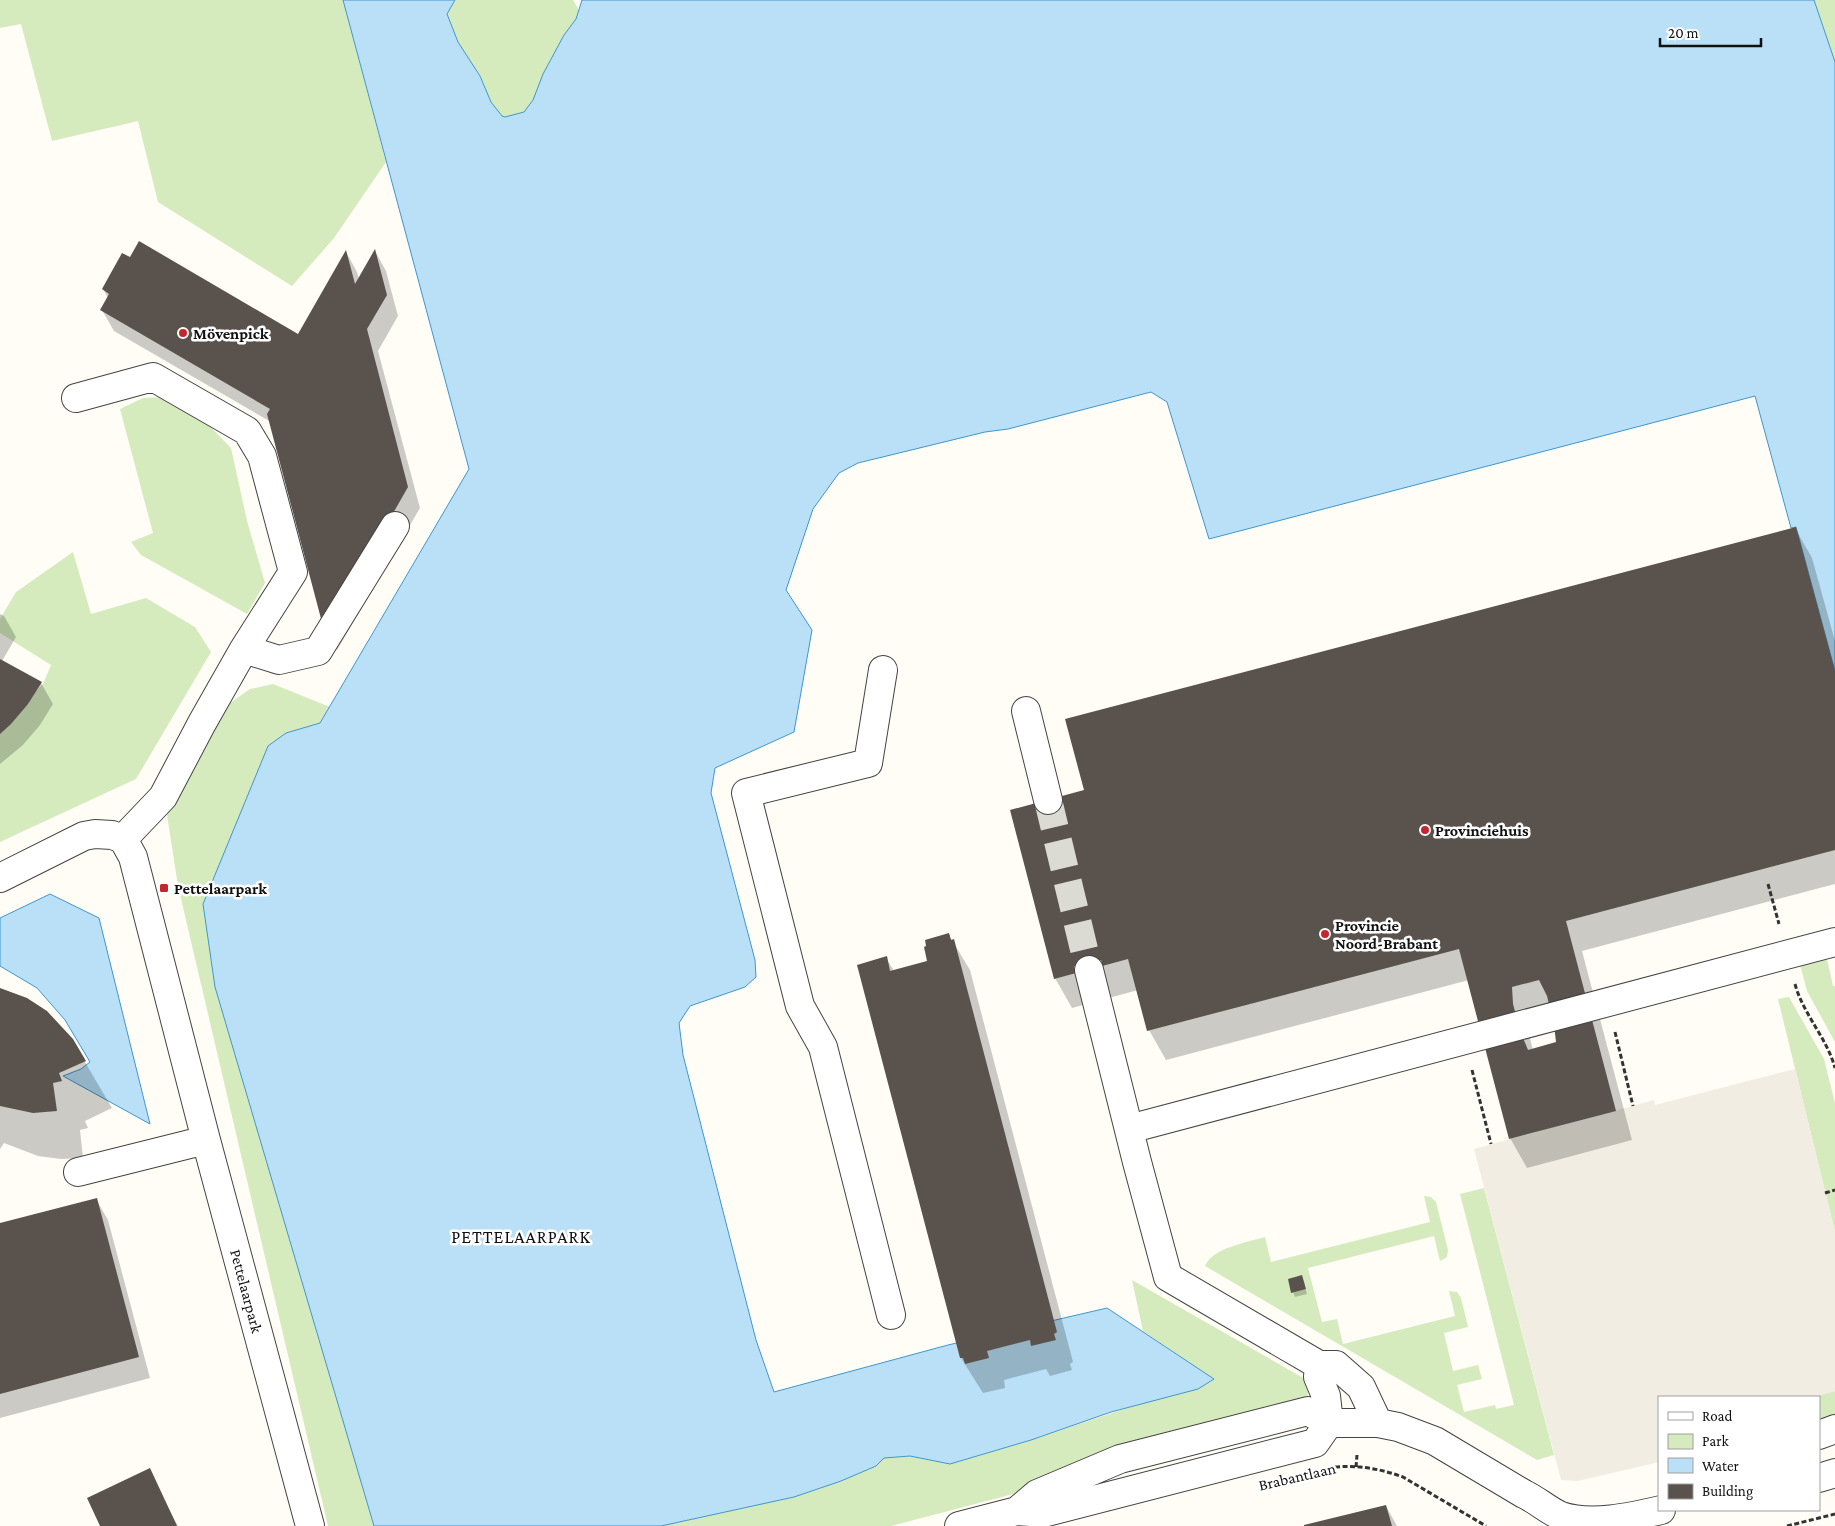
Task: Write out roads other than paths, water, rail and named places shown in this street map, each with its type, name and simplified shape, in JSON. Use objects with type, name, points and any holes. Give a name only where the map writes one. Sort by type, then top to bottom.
[{"type":"street","points":[[0,878],[84,836],[105,833],[123,839],[163,797],[244,649],[293,572],[262,456],[247,431],[152,377],[76,398]]},
{"type":"street","points":[[244,649],[279,660],[318,651],[395,526]]},
{"type":"street","points":[[883,670],[868,763],[746,793],[800,1006],[823,1047],[891,1316]]},
{"type":"street","points":[[1026,712],[1048,800]]},
{"type":"street","name":"Pettelaarpark","points":[[123,839],[133,857],[206,1140],[310,1526]]},
{"type":"street","points":[[1128,1129],[1835,942]]},
{"type":"street","points":[[1089,970],[1128,1129],[1168,1277],[1319,1365],[1336,1365],[1361,1387],[1378,1423]]},
{"type":"street","points":[[78,1172],[206,1140]]},
{"type":"street","points":[[1319,1365],[1318,1377],[1326,1396],[1329,1423]]},
{"type":"street","points":[[959,1526],[1017,1511],[1036,1494],[1120,1459],[1308,1411],[1329,1423],[1378,1423],[1398,1427],[1435,1441],[1537,1500],[1560,1516],[1583,1523],[1619,1520],[1658,1511]]},
{"type":"street","points":[[1820,1435],[1835,1429]]},
{"type":"street","points":[[1820,1478],[1835,1473]]},
{"type":"water","points":[[343,0],[455,0],[447,14],[458,42],[480,76],[491,102],[502,116],[505,117],[524,112],[533,100],[543,74],[564,35],[576,19],[582,0],[1814,0],[1835,62],[1835,671],[1796,527],[1791,528],[1755,396],[1209,539],[1167,402],[1151,392],[1008,429],[985,432],[858,463],[839,473],[813,509],[786,590],[812,630],[794,732],[715,768],[711,793],[755,960],[756,977],[745,987],[690,1006],[679,1023],[683,1055],[756,1340],[774,1392],[948,1345],[1107,1308],[1214,1379],[1198,1389],[1111,1412],[1031,1440],[950,1464],[910,1456],[884,1458],[876,1466],[841,1481],[794,1497],[661,1526],[374,1526],[215,987],[203,904],[268,746],[286,733],[320,723],[469,469]]},
{"type":"water","points":[[50,894],[99,918],[150,1124],[63,1076],[81,1069],[90,1062],[65,1020],[37,988],[0,966],[0,918]]},
{"type":"tunnel","points":[[1048,800],[1089,970]]},
{"type":"place","name":"Mövenpick","points":[[183,333]]},
{"type":"place","name":"Provinciehuis","points":[[1425,830]]},
{"type":"place","name":"Pettelaarpark","points":[[164,888]]},
{"type":"place","name":"Provincie Noord-Brabant","points":[[1325,934]]},
{"type":"district","name":"PETTELAARPARK","points":[[521,1237]]}]
